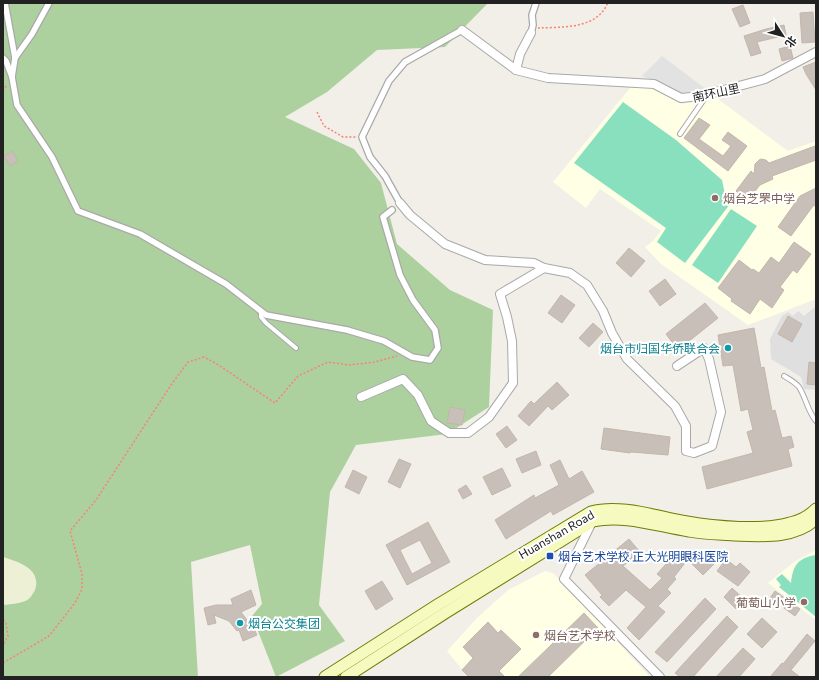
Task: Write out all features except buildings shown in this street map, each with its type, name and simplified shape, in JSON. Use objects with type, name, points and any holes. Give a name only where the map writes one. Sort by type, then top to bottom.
[{"type":"main road","name":"Huanshan Road","points":[[325,677],[439,604],[591,512],[610,509],[626,510],[707,526],[761,527],[781,525],[798,521],[816,509]]},
{"type":"main road","name":"Huanshan Road","points":[[346,677],[592,521],[624,518],[704,534],[761,536],[793,532],[816,519]]},
{"type":"street","points":[[5,3],[15,58],[12,77]]},
{"type":"street","points":[[15,58],[32,34],[49,3]]},
{"type":"street","points":[[536,3],[532,15],[533,25],[531,33],[520,54],[516,70],[462,30],[405,62],[389,81],[362,137],[370,158],[385,176],[400,203],[410,215],[444,244],[485,260],[534,263],[544,268],[570,273],[587,285],[603,311],[612,333],[627,359],[675,406],[686,426],[686,451],[694,453],[712,446],[721,412],[709,359],[704,348],[677,366]]},
{"type":"street","name":"南环山里","points":[[516,70],[548,78],[654,84],[681,98],[707,95],[765,79],[816,52]]},
{"type":"street","points":[[3,58],[6,61],[12,77],[17,105],[52,157],[78,211],[140,234],[226,284],[266,315],[362,334],[384,341],[412,357],[430,360],[438,348],[435,330],[413,300],[400,275],[383,216],[392,210]]},
{"type":"street","points":[[361,397],[403,379],[418,394],[431,421],[449,433],[468,433],[489,417],[513,384],[512,341],[500,294],[544,268]]},
{"type":"street","points":[[592,521],[564,579],[660,677]]},
{"type":"lane","points":[[680,134],[707,95]]},
{"type":"lane","points":[[261,311],[261,317],[266,323],[296,348]]},
{"type":"lane","points":[[784,376],[793,381],[799,387],[816,422]]},
{"type":"path","points":[[531,33],[538,28],[566,27],[589,22],[603,12],[608,3]]},
{"type":"path","points":[[317,112],[324,126],[343,137],[362,137]]},
{"type":"path","points":[[3,663],[49,636],[75,603],[82,589],[82,574],[70,531],[96,500],[170,385],[188,362],[204,357],[275,403],[298,376],[328,362],[349,365],[376,362],[406,354]]},
{"type":"path","points":[[3,620],[6,623],[8,636],[3,645]]},
{"type":"shaded area","points":[[662,56],[707,90],[698,94],[678,94],[642,76]]},
{"type":"shaded area","name":"烟台芝罘中学","points":[[630,88],[652,88],[682,104],[714,96],[788,151],[816,141],[816,299],[748,325],[661,264],[645,247],[653,241],[661,231],[600,189],[586,208],[553,182]]},
{"type":"shaded area","points":[[816,306],[816,390],[804,389],[801,377],[771,359],[770,339],[782,316],[788,312],[793,316],[798,311],[804,316]]},
{"type":"shaded area","name":"葡萄山小学","points":[[816,550],[816,620],[768,583],[794,562]]},
{"type":"shaded area","points":[[3,557],[17,561],[34,572],[37,583],[34,593],[26,601],[3,605]]},
{"type":"shaded area","name":"烟台艺术学校","points":[[545,571],[553,573],[650,677],[468,677],[447,651],[477,618],[508,590]]},
{"type":"green space","points":[[3,3],[488,3],[445,47],[377,50],[327,92],[285,117],[354,149],[381,183],[397,244],[450,290],[493,310],[489,407],[447,434],[356,445],[330,492],[319,605],[345,641],[276,677],[252,616],[262,604],[250,545],[191,562],[198,677],[3,677],[3,605],[20,603],[28,599],[35,590],[36,583],[35,577],[28,568],[16,561],[3,557]]},
{"type":"green space","points":[[623,102],[676,140],[722,180],[726,199],[730,204],[685,263],[657,242],[666,228],[574,163]]},
{"type":"green space","points":[[731,209],[757,226],[718,283],[692,265]]},
{"type":"green space","name":"葡萄山小学","points":[[816,555],[816,617],[779,587],[781,585],[776,579],[782,574],[791,583],[793,571],[798,563],[805,558]]},
{"type":"place","name":"烟台芝罘中学","points":[[715,198]]},
{"type":"place","name":"烟台市归国华侨联合会","points":[[728,348]]},
{"type":"place","name":"烟台艺术学校 正大光明眼科医院","points":[[550,556]]},
{"type":"place","name":"葡萄山小学","points":[[804,602]]},
{"type":"place","name":"烟台公交集团","points":[[240,623]]},
{"type":"place","name":"烟台艺术学校","points":[[536,635]]}]
